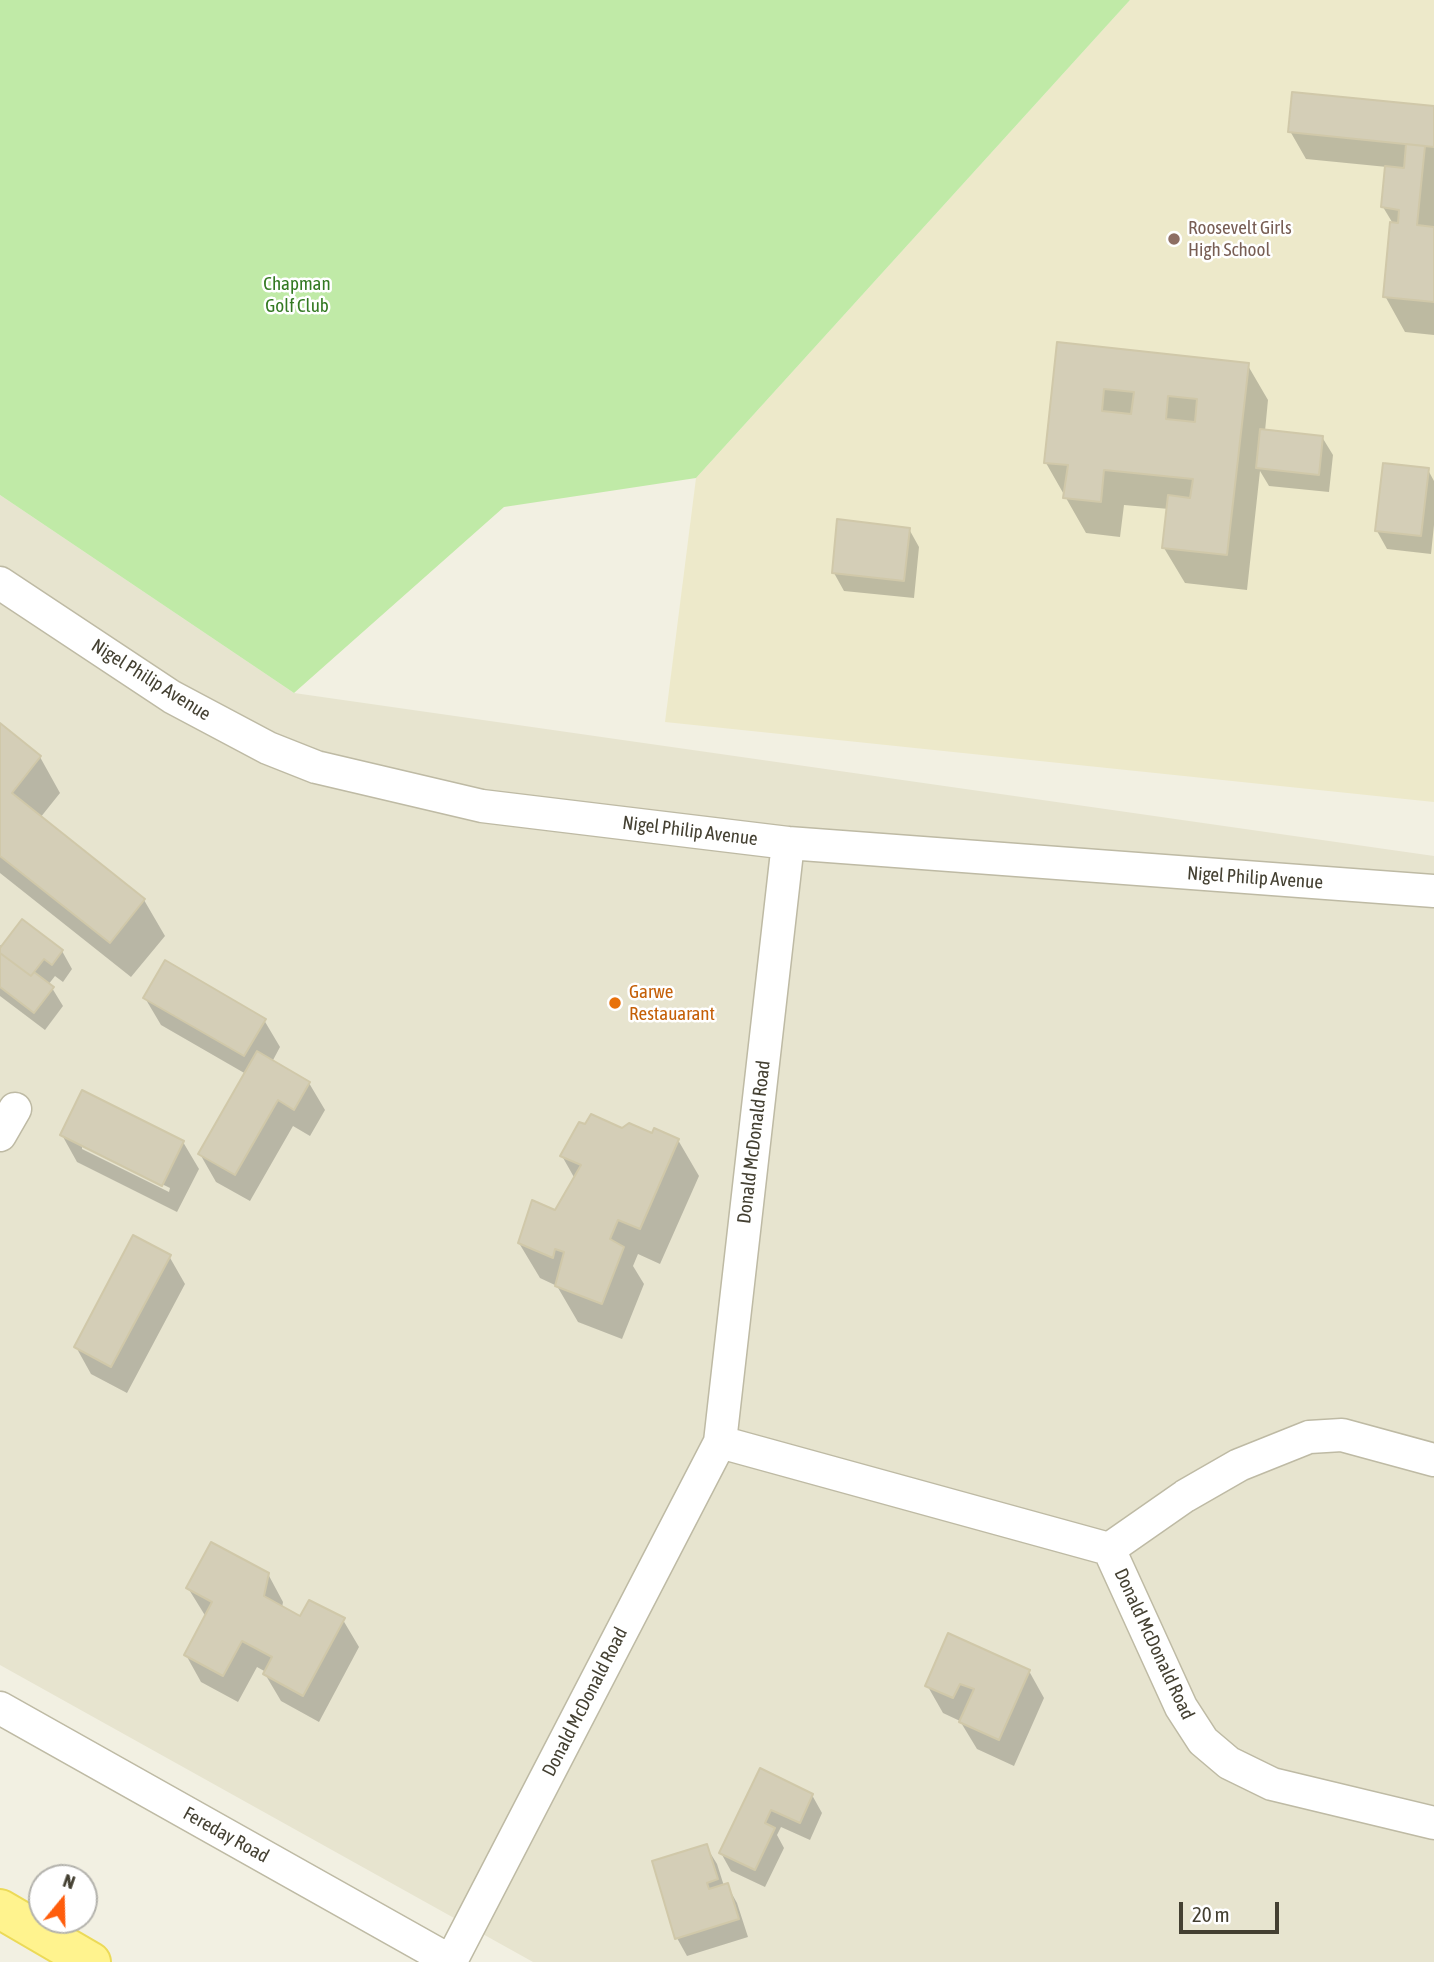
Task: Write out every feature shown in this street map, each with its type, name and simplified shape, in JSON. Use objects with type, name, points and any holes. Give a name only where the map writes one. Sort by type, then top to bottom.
[{"type":"main road","points":[[0,1909],[91,1962]]},
{"type":"street","name":"Nigel Philip Avenue","points":[[0,583],[172,697],[268,748],[316,767],[482,806],[788,843],[1434,891]]},
{"type":"street","name":"Donald McDonald Road","points":[[451,1962],[720,1442],[788,843]]},
{"type":"street","name":"Donald McDonald Road","points":[[1110,1549],[1196,1489],[1239,1465],[1309,1437],[1342,1435],[1434,1460]]},
{"type":"street","name":"Donald McDonald Road","points":[[720,1442],[1110,1549]]},
{"type":"street","name":"Donald McDonald Road","points":[[1110,1549],[1181,1707],[1203,1741],[1229,1763],[1272,1784],[1434,1823]]},
{"type":"street","name":"Fereday Road","points":[[0,1708],[451,1962]]},
{"type":"shaded area","name":"Roosevelt Girls High School","points":[[1130,0],[1434,0],[1434,802],[665,722],[696,478]]},
{"type":"shaded area","points":[[0,495],[294,693],[1434,856],[1434,1962],[533,1962],[0,1665]]},
{"type":"green space","name":"Chapman Golf Club","points":[[0,0],[1130,0],[696,478],[504,507],[294,693],[0,495]]},
{"type":"building","points":[[1292,92],[1434,106],[1434,147],[1288,132]]},
{"type":"building","points":[[1406,144],[1425,146],[1417,225],[1434,227],[1434,302],[1383,297],[1390,222],[1398,223],[1399,210],[1381,207],[1385,166],[1404,168]]},
{"type":"building","points":[[1057,342],[1249,363],[1227,555],[1162,548],[1168,495],[1190,498],[1193,479],[1104,470],[1101,502],[1063,498],[1068,465],[1044,463]],"holes":[[[1104,389],[1134,392],[1131,414],[1102,411]],[[1168,396],[1197,399],[1195,422],[1166,419]]]},
{"type":"building","points":[[1260,429],[1323,436],[1319,475],[1256,468]]},
{"type":"building","points":[[1383,463],[1429,468],[1421,536],[1375,531]]},
{"type":"building","points":[[837,519],[910,528],[904,581],[832,573]]},
{"type":"building","points":[[0,723],[41,756],[12,793],[145,899],[110,943],[0,856]]},
{"type":"building","points":[[22,919],[63,950],[52,965],[44,959],[31,976],[0,953],[0,948]]},
{"type":"building","points":[[0,953],[31,976],[34,972],[54,987],[34,1013],[0,987]]},
{"type":"building","points":[[165,960],[266,1019],[244,1056],[143,998]]},
{"type":"building","points":[[257,1051],[310,1082],[294,1110],[278,1100],[235,1175],[198,1154]]},
{"type":"building","points":[[82,1090],[184,1141],[162,1186],[60,1135]]},
{"type":"building","points":[[591,1114],[622,1128],[629,1123],[652,1133],[654,1128],[679,1139],[640,1229],[618,1220],[610,1239],[624,1247],[602,1304],[555,1286],[564,1252],[555,1249],[553,1258],[518,1243],[532,1200],[555,1210],[581,1165],[560,1156],[579,1122],[585,1124]]},
{"type":"building","points":[[133,1235],[171,1255],[111,1367],[74,1347]]},
{"type":"building","points":[[211,1542],[269,1573],[264,1596],[300,1616],[309,1600],[345,1618],[303,1696],[263,1674],[272,1657],[242,1641],[223,1676],[184,1655],[212,1602],[186,1588]]},
{"type":"building","points":[[948,1633],[1030,1670],[999,1740],[959,1722],[974,1689],[960,1684],[953,1698],[925,1686]]},
{"type":"building","points":[[760,1768],[813,1794],[800,1823],[771,1810],[765,1823],[775,1828],[755,1870],[719,1853]]},
{"type":"building","points":[[707,1844],[718,1879],[707,1883],[709,1889],[728,1883],[739,1919],[675,1939],[652,1861]]},
{"type":"place","name":"Roosevelt Girls High School","points":[[1174,239]]},
{"type":"place","name":"Garwe Restauarant","points":[[615,1003]]}]
